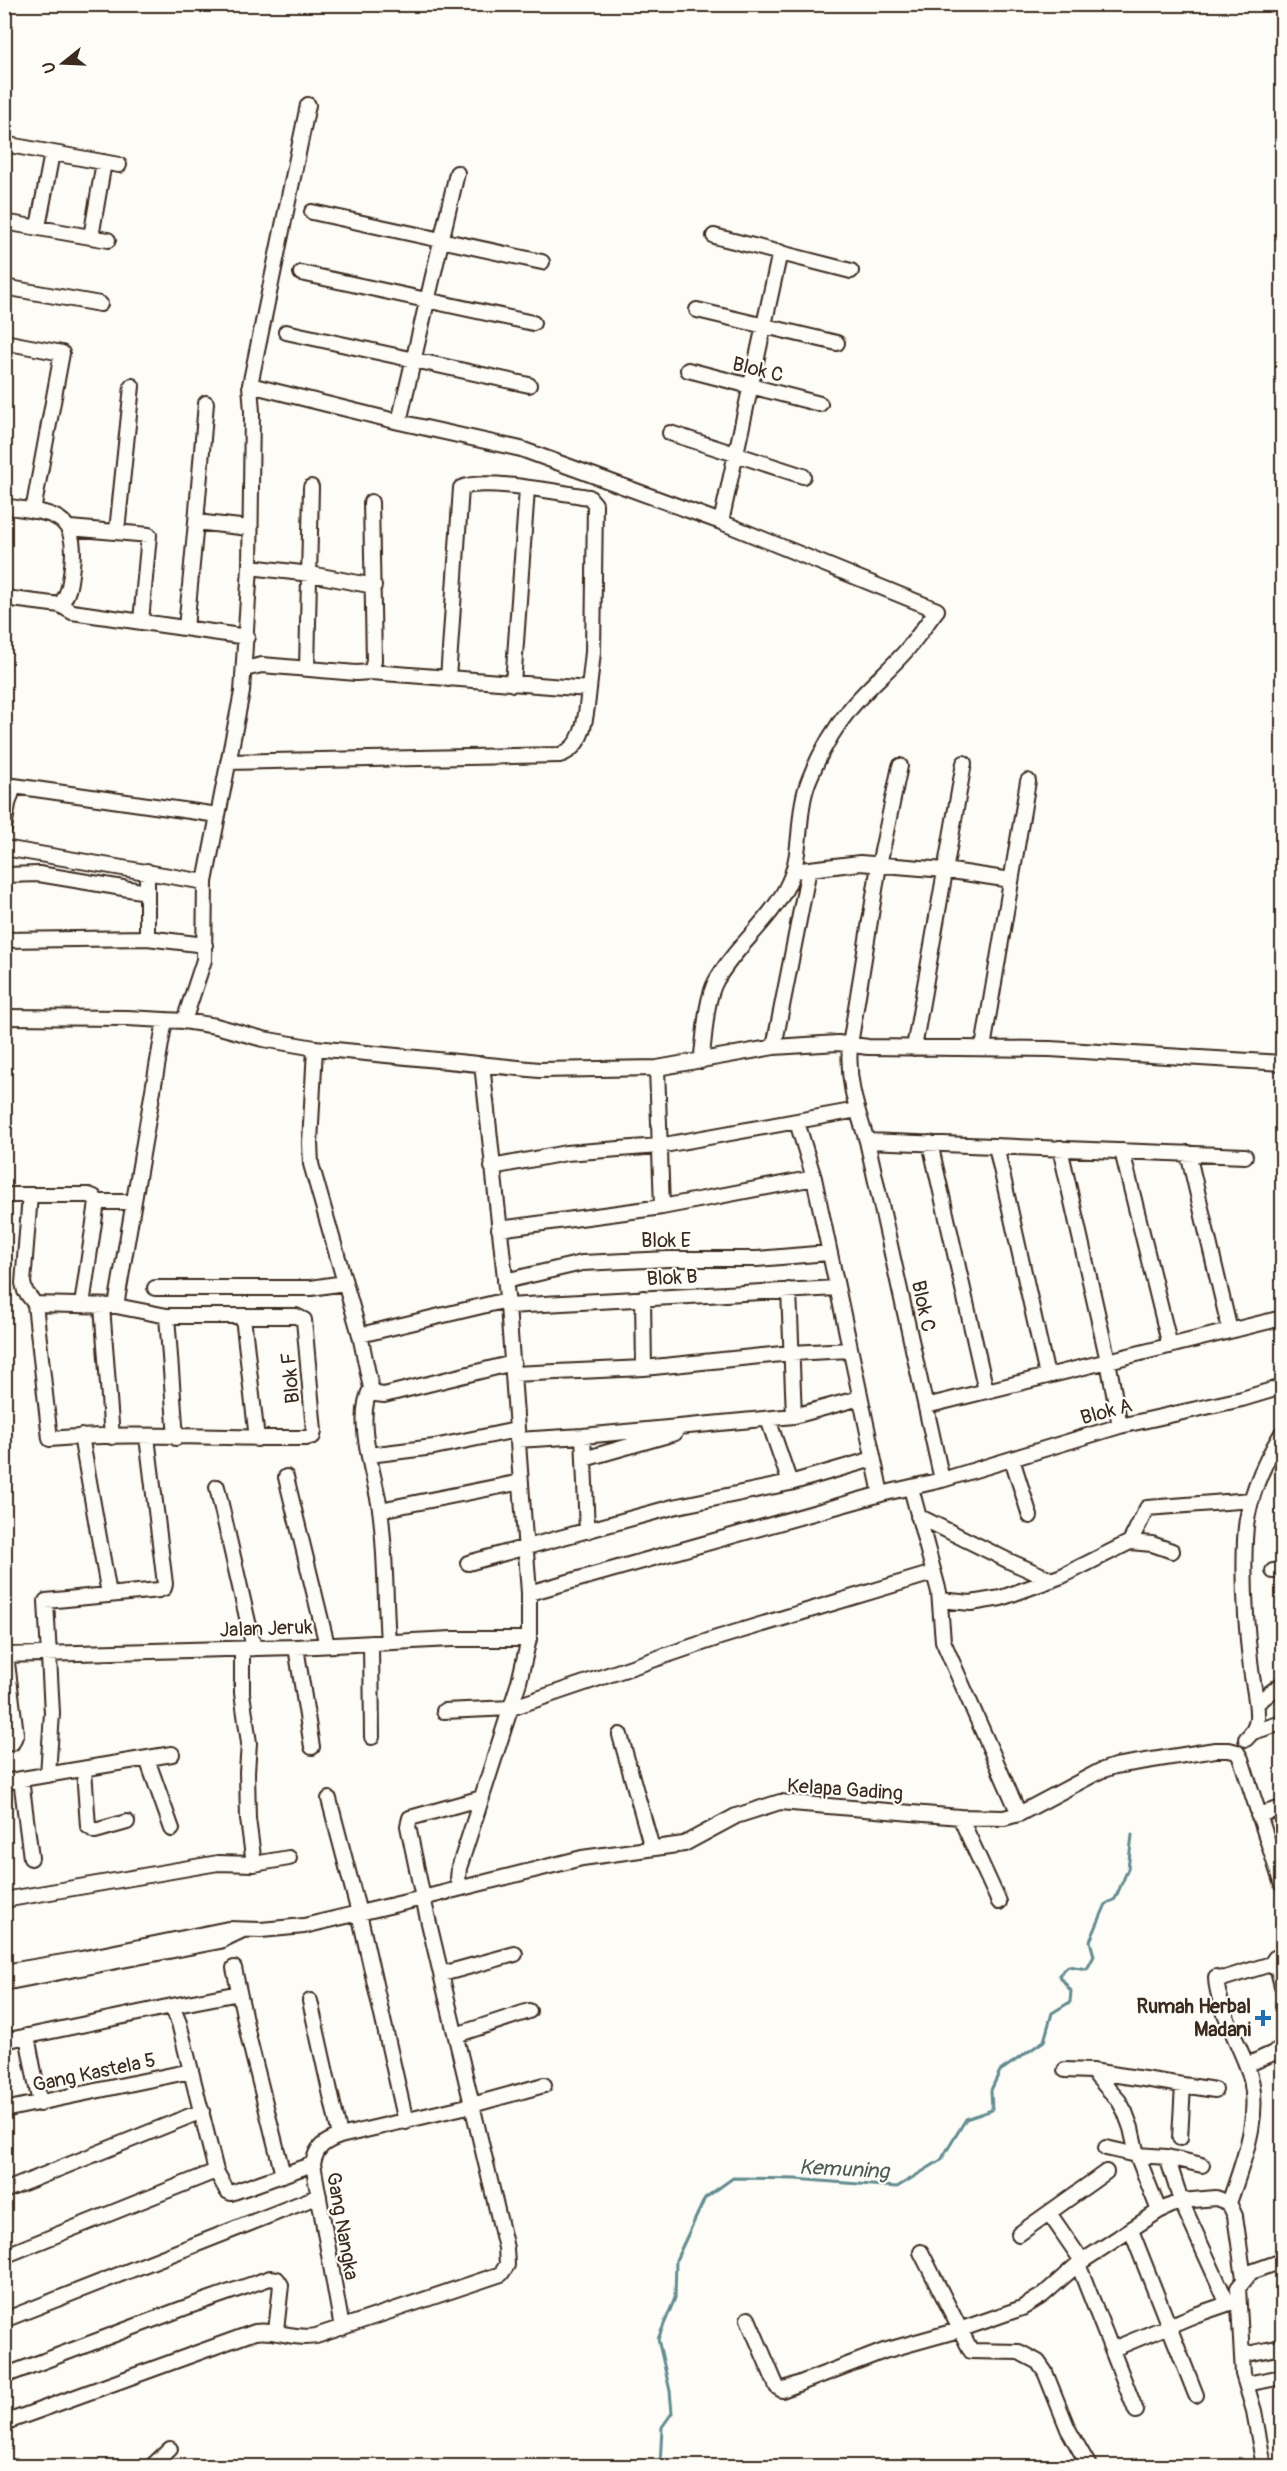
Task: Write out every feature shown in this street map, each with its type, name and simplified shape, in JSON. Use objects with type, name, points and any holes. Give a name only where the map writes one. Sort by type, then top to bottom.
[{"type":"street","points":[[183,1021],[204,960],[205,882],[242,692],[250,567],[252,412],[250,385],[308,105]]},
{"type":"street","points":[[4,144],[119,165]]},
{"type":"street","points":[[38,227],[52,153]]},
{"type":"street","points":[[91,237],[104,162]]},
{"type":"street","points":[[399,422],[457,173]]},
{"type":"street","points":[[312,212],[542,262]]},
{"type":"street","points":[[4,222],[108,240]]},
{"type":"street","points":[[714,236],[851,271]]},
{"type":"street","points":[[721,522],[780,252]]},
{"type":"street","points":[[301,273],[533,323]]},
{"type":"street","points":[[4,287],[100,304]]},
{"type":"street","points":[[697,310],[837,343]]},
{"type":"street","points":[[286,332],[529,385]]},
{"type":"street","points":[[4,342],[62,353],[33,512]]},
{"type":"street","name":"Blok C","points":[[688,370],[820,404]]},
{"type":"street","points":[[250,385],[520,449],[721,522],[937,610],[905,652],[850,708],[831,735],[809,780],[801,806],[793,871],[772,911],[742,944],[717,980],[711,993],[701,1061]]},
{"type":"street","points":[[117,531],[132,386]]},
{"type":"street","points":[[186,628],[206,403]]},
{"type":"street","points":[[670,433],[803,476]]},
{"type":"street","points":[[228,762],[560,755],[569,752],[578,741],[584,728],[593,652],[595,504],[589,497],[479,484],[470,484],[462,488],[448,679]]},
{"type":"street","points":[[307,669],[311,487]]},
{"type":"street","points":[[513,684],[528,489]]},
{"type":"street","points":[[371,502],[374,661],[371,672]]},
{"type":"street","points":[[4,506],[61,520],[70,528],[74,540],[68,596],[60,605]]},
{"type":"street","points":[[196,522],[249,528]]},
{"type":"street","points":[[70,528],[149,535],[141,621]]},
{"type":"street","points":[[250,567],[310,574],[374,586]]},
{"type":"street","points":[[4,598],[60,605],[72,612],[247,637]]},
{"type":"street","points":[[244,669],[262,664],[356,674],[371,672],[589,689]]},
{"type":"street","points":[[914,1048],[964,763]]},
{"type":"street","points":[[900,766],[879,865],[850,1045],[848,1068],[851,1092],[867,1141],[1245,1156]]},
{"type":"street","points":[[983,1048],[1028,781]]},
{"type":"street","points":[[4,829],[6,804],[14,786],[218,815]]},
{"type":"street","points":[[4,848],[205,882]]},
{"type":"street","points":[[793,871],[860,863],[945,870],[1011,880]]},
{"type":"street","points":[[774,1047],[809,869]]},
{"type":"street","points":[[147,871],[147,938]]},
{"type":"street","points":[[4,875],[39,874],[147,892]]},
{"type":"street","points":[[4,939],[147,938],[205,945]]},
{"type":"street","points":[[4,1017],[183,1021],[315,1048],[539,1070],[657,1068],[774,1047],[838,1043],[914,1048],[1050,1049],[1282,1063]]},
{"type":"street","points":[[112,1437],[109,1306],[133,1202],[165,1020]]},
{"type":"street","points":[[315,1048],[311,1164],[360,1335],[371,1388],[376,1394],[384,1395],[513,1369],[644,1368],[791,1353],[850,1350]]},
{"type":"street","points":[[462,1888],[458,1879],[459,1868],[511,1708],[529,1639],[529,1593],[508,1303],[482,1064]]},
{"type":"street","points":[[657,1068],[662,1207]]},
{"type":"street","points":[[492,1167],[566,1153],[659,1146],[857,1110]]},
{"type":"street","points":[[797,1122],[814,1178],[828,1254],[881,1494]]},
{"type":"street","name":"Blok C","points":[[867,1141],[942,1480]]},
{"type":"street","points":[[930,1143],[986,1391]]},
{"type":"street","points":[[996,1146],[1047,1376]]},
{"type":"street","points":[[1060,1148],[1108,1361],[1119,1426]]},
{"type":"street","points":[[1122,1151],[1170,1346]]},
{"type":"street","points":[[1188,1153],[1230,1331]]},
{"type":"street","points":[[499,1229],[662,1207],[814,1178]]},
{"type":"street","points":[[4,1195],[89,1195],[94,1197],[97,1202],[82,1305]]},
{"type":"street","points":[[30,1195],[23,1283],[25,1292],[35,1304],[50,1439],[81,1436],[257,1439],[243,1317],[167,1316],[109,1306],[35,1304]]},
{"type":"street","points":[[97,1202],[133,1202]]},
{"type":"street","name":"Blok E","points":[[505,1281],[582,1263],[669,1259],[757,1259],[828,1254]]},
{"type":"street","points":[[155,1287],[311,1288],[344,1283]]},
{"type":"street","name":"Blok B","points":[[360,1335],[508,1303],[643,1299],[837,1288]]},
{"type":"street","points":[[789,1290],[794,1416]]},
{"type":"street","points":[[643,1299],[644,1368]]},
{"type":"street","points":[[167,1316],[176,1438]]},
{"type":"street","name":"Blok F","points":[[243,1317],[296,1316],[304,1320],[313,1436],[257,1439]]},
{"type":"street","points":[[926,1406],[1282,1318]]},
{"type":"street","name":"Blok A","points":[[529,1593],[881,1494],[942,1480],[1119,1426],[1242,1399],[1282,1387]]},
{"type":"street","points":[[371,1388],[364,1407],[369,1455],[380,1510],[388,1642]]},
{"type":"street","points":[[369,1455],[516,1435],[583,1436],[794,1416],[860,1398]]},
{"type":"street","points":[[768,1419],[790,1483]]},
{"type":"street","points":[[584,1460],[706,1424]]},
{"type":"street","points":[[1282,1433],[1252,1500],[1245,1539],[1246,1611],[1257,1703],[1257,1721],[1250,1735],[1282,1723]]},
{"type":"street","points":[[81,1436],[109,1594]]},
{"type":"street","points":[[583,1436],[587,1531]]},
{"type":"street","points":[[48,1775],[52,1721],[46,1601],[164,1588],[147,1437]]},
{"type":"street","points":[[468,1563],[674,1507],[790,1483],[873,1459]]},
{"type":"street","points":[[1012,1459],[1030,1516]]},
{"type":"street","points":[[286,1477],[327,1645]]},
{"type":"street","points":[[380,1510],[521,1482]]},
{"type":"street","points":[[217,1487],[248,1648],[242,1693],[249,1743],[246,1793],[254,1864]]},
{"type":"street","points":[[911,1488],[940,1600],[943,1641],[1016,1807]]},
{"type":"street","points":[[1130,1542],[1147,1508],[1252,1500]]},
{"type":"street","points":[[918,1516],[1052,1580]]},
{"type":"street","points":[[940,1600],[971,1603],[991,1600],[1052,1580],[1130,1542],[1152,1544],[1172,1551]]},
{"type":"street","points":[[444,1711],[511,1708],[720,1637],[933,1573]]},
{"type":"street","name":"Jalan Jeruk","points":[[5,1655],[296,1647],[452,1639],[529,1639]]},
{"type":"street","points":[[371,1643],[372,1737]]},
{"type":"street","points":[[296,1647],[312,1747]]},
{"type":"street","points":[[4,1744],[12,1743],[16,1734],[5,1655]]},
{"type":"street","points":[[1257,1703],[1282,1684]]},
{"type":"street","points":[[620,1735],[652,1848]]},
{"type":"street","name":"Kelapa Gading","points":[[82,1964],[217,1931],[304,1926],[582,1858],[684,1844],[736,1816],[780,1802],[960,1818],[1004,1818],[1019,1814],[1100,1771],[1115,1766],[1215,1750],[1237,1752],[1282,1885]]},
{"type":"street","points":[[4,1782],[172,1754]]},
{"type":"street","points":[[147,1759],[172,1829]]},
{"type":"street","points":[[84,1770],[88,1826],[95,1831],[127,1822]]},
{"type":"street","points":[[21,1779],[31,1858]]},
{"type":"street","points":[[4,2423],[228,2340],[255,2332],[276,2331],[308,2337],[496,2278],[505,2270],[506,2248],[408,1826],[410,1818],[482,1798]]},
{"type":"street","points":[[329,1799],[359,1913],[406,2122]]},
{"type":"street","points":[[1258,1815],[1282,1808]]},
{"type":"street","points":[[960,1818],[999,1902]]},
{"type":"street","points":[[4,1900],[218,1863],[254,1864],[289,1858]]},
{"type":"street","points":[[442,1974],[515,1954]]},
{"type":"street","points":[[1279,1957],[1282,1986]]},
{"type":"street","points":[[1244,2278],[1235,2216],[1229,2203],[1249,2141],[1254,2108],[1247,2066],[1234,2036],[1216,1977],[1222,1979],[1271,1964],[1279,1957]]},
{"type":"street","points":[[4,1972],[82,1964]]},
{"type":"street","points":[[4,1983],[82,1964]]},
{"type":"street","points":[[234,1968],[283,2175]]},
{"type":"street","points":[[4,2041],[239,1993]]},
{"type":"street","points":[[310,2001],[340,2136]]},
{"type":"street","points":[[172,2006],[179,2023],[216,2171],[229,2193],[313,2164]]},
{"type":"street","points":[[456,2035],[529,2011]]},
{"type":"street","points":[[27,2036],[40,2104]]},
{"type":"street","points":[[1247,2066],[1282,2049]]},
{"type":"street","points":[[1065,2070],[1092,2071],[1215,2090]]},
{"type":"street","name":"Gang Kastela 5","points":[[4,2110],[190,2071]]},
{"type":"street","points":[[1092,2071],[1119,2101],[1131,2128],[1137,2155],[1159,2211]]},
{"type":"street","name":"Gang Nangka","points":[[342,2328],[313,2164],[317,2150],[322,2144],[340,2136],[472,2106],[544,2085]]},
{"type":"street","points":[[1180,2138],[1183,2085]]},
{"type":"street","points":[[4,2191],[202,2111]]},
{"type":"street","points":[[1106,2148],[1202,2165]]},
{"type":"street","points":[[1167,2157],[1180,2201],[1233,2301],[1246,2384],[1254,2411],[1264,2466]]},
{"type":"street","points":[[4,2256],[216,2171]]},
{"type":"street","points":[[1019,2234],[1106,2172]]},
{"type":"street","points":[[4,2320],[319,2196]]},
{"type":"street","points":[[748,2319],[780,2390],[884,2351],[959,2330],[1033,2302],[1080,2262],[1159,2211],[1180,2201],[1216,2198],[1229,2203]]},
{"type":"street","points":[[1049,2213],[1080,2262],[1136,2410]]},
{"type":"street","points":[[1131,2230],[1196,2395]]},
{"type":"street","points":[[921,2252],[971,2351],[1019,2352],[1038,2362],[1045,2373],[1068,2430],[1089,2466]]},
{"type":"street","points":[[1113,2349],[1233,2301],[1244,2278],[1251,2272],[1282,2261]]},
{"type":"street","points":[[4,2376],[270,2278],[277,2279],[280,2285],[276,2331]]},
{"type":"street","points":[[1242,2355],[1282,2346]]},
{"type":"street","points":[[1246,2384],[1282,2377]]},
{"type":"street","points":[[152,2466],[170,2449]]},
{"type":"waterway","name":"Kemuning","points":[[660,2466],[662,2427],[672,2413],[670,2391],[658,2339],[675,2298],[676,2260],[705,2198],[733,2178],[795,2179],[897,2187],[941,2160],[966,2119],[992,2110],[991,2090],[1000,2071],[1044,2041],[1052,2013],[1070,2002],[1071,1991],[1059,1975],[1068,1966],[1087,1969],[1094,1956],[1090,1941],[1106,1904],[1115,1899],[1128,1869],[1132,1835]]},
{"type":"place","name":"Rumah Herbal Madani","points":[[1263,2018]]}]
